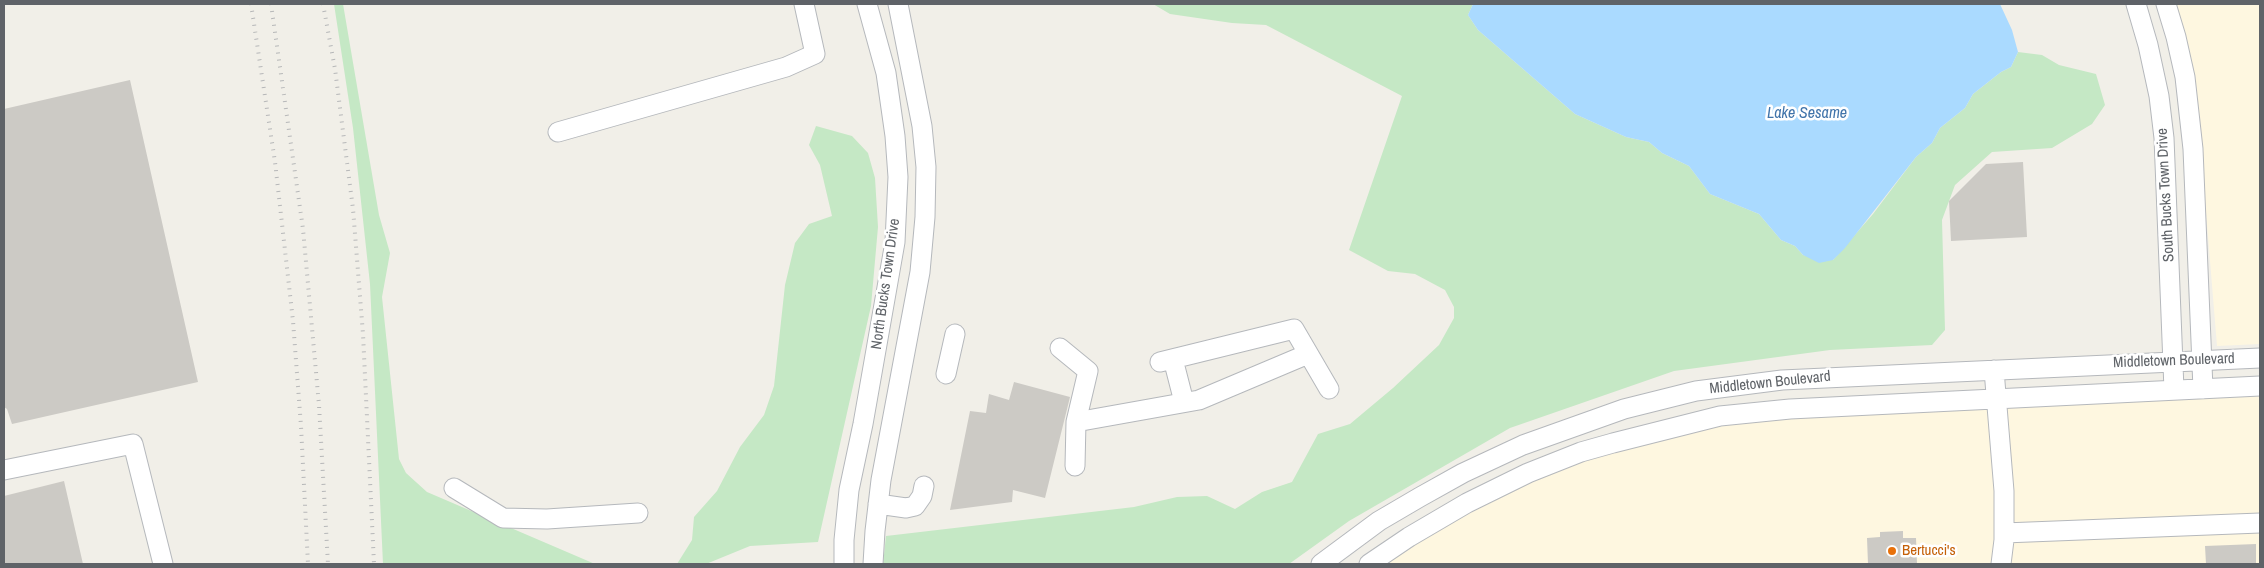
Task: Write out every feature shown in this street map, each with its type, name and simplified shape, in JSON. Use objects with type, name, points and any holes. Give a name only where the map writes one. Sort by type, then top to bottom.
[{"type":"street","name":"North Bucks Town Drive","points":[[844,564],[848,490],[863,424],[895,242],[898,177],[895,136],[886,73],[867,4]]},
{"type":"street","name":"North Bucks Town Drive","points":[[873,564],[878,504],[919,280],[925,217],[926,167],[922,126],[898,4]]},
{"type":"street","name":"South Bucks Town Drive","points":[[2136,4],[2148,45],[2159,96],[2164,138],[2174,390]]},
{"type":"street","name":"South Bucks Town Drive","points":[[2166,4],[2185,77],[2193,149],[2204,389]]},
{"type":"street","points":[[558,132],[786,67],[815,54],[805,9]]},
{"type":"street","points":[[1184,402],[1166,360],[1294,330],[1328,389]]},
{"type":"street","points":[[946,374],[956,334]]},
{"type":"street","points":[[1060,348],[1088,371],[1076,422],[1075,466]]},
{"type":"street","points":[[1076,422],[1199,400],[1308,354]]},
{"type":"street","name":"Middletown Boulevard","points":[[1321,564],[1379,521],[1463,473],[1523,445],[1624,409],[1696,391],[1750,383],[1864,375],[2260,358]]},
{"type":"street","points":[[1994,370],[1998,399],[2004,490],[2004,533],[2001,564]]},
{"type":"street","name":"Middletown Boulevard","points":[[1369,564],[1409,537],[1467,503],[1528,473],[1581,452],[1613,442],[1737,414],[1790,409],[2260,386]]},
{"type":"street","points":[[4,470],[133,444],[163,564]]},
{"type":"street","points":[[878,504],[906,508],[915,506],[922,496],[924,486]]},
{"type":"street","points":[[454,488],[503,518],[547,520],[638,513]]},
{"type":"street","points":[[2004,533],[2260,523]]},
{"type":"shaded area","points":[[2176,4],[2260,4],[2260,344],[2217,346],[2200,139]]},
{"type":"shaded area","points":[[2260,394],[2260,564],[1383,564],[1437,530],[1489,501],[1574,460],[1658,439],[1737,423],[1827,416]]},
{"type":"green space","points":[[334,4],[343,4],[379,215],[390,253],[382,297],[399,459],[406,473],[427,492],[595,564],[383,564],[370,284],[353,128]]},
{"type":"green space","points":[[1153,4],[1473,4],[1468,15],[1478,30],[1575,114],[1626,137],[1649,142],[1662,153],[1689,166],[1710,194],[1759,214],[1781,240],[1795,246],[1803,255],[1833,260],[1873,214],[1916,157],[1932,143],[1940,128],[1965,108],[1973,94],[2001,72],[2011,67],[2018,52],[2042,55],[2059,65],[2096,74],[2105,105],[2092,124],[2052,148],[1992,152],[1955,185],[1942,220],[1945,330],[1932,345],[1830,350],[1674,371],[1510,428],[1349,521],[1289,564],[883,564],[886,536],[1134,507],[1177,497],[1207,496],[1235,509],[1262,492],[1292,482],[1318,434],[1350,424],[1393,388],[1439,345],[1454,318],[1454,307],[1445,290],[1415,274],[1388,271],[1349,250],[1402,96],[1266,25],[1232,23],[1170,14]]},
{"type":"green space","points":[[816,126],[852,136],[868,153],[875,178],[878,227],[871,306],[818,542],[750,546],[706,564],[677,564],[692,540],[694,517],[717,491],[740,447],[764,415],[774,386],[785,285],[795,243],[809,224],[832,216],[820,165],[809,145]]},
{"type":"water","name":"Lake Sesame","points":[[1473,4],[2000,4],[2012,30],[2018,52],[2011,67],[2001,72],[1973,94],[1965,108],[1940,128],[1932,143],[1916,157],[1845,248],[1833,260],[1819,263],[1803,255],[1795,246],[1781,240],[1759,214],[1710,194],[1689,166],[1662,153],[1649,142],[1626,137],[1575,114],[1478,30],[1468,15]]},
{"type":"building","points":[[130,80],[198,382],[12,424],[7,409],[4,407],[4,109]]},
{"type":"building","points":[[2023,162],[2027,237],[1951,241],[1949,201],[1986,164]]},
{"type":"building","points":[[1014,382],[1070,397],[1045,498],[1013,490],[1012,502],[950,510],[970,411],[986,413],[989,394],[1009,400]]},
{"type":"building","points":[[64,481],[83,564],[4,564],[4,496]]},
{"type":"building","name":"Bertucci's","points":[[1903,531],[1903,538],[1916,538],[1917,564],[1868,564],[1867,538],[1880,537],[1880,532]]},
{"type":"building","points":[[2256,544],[2256,564],[2206,564],[2205,546]]},
{"type":"railway","points":[[251,4],[275,162],[293,321],[301,426],[308,564]]},
{"type":"railway","points":[[271,4],[303,229],[319,405],[328,564]]},
{"type":"railway","points":[[323,4],[335,69],[353,209],[363,334],[374,564]]},
{"type":"place","name":"Bertucci's","points":[[1892,551]]}]
